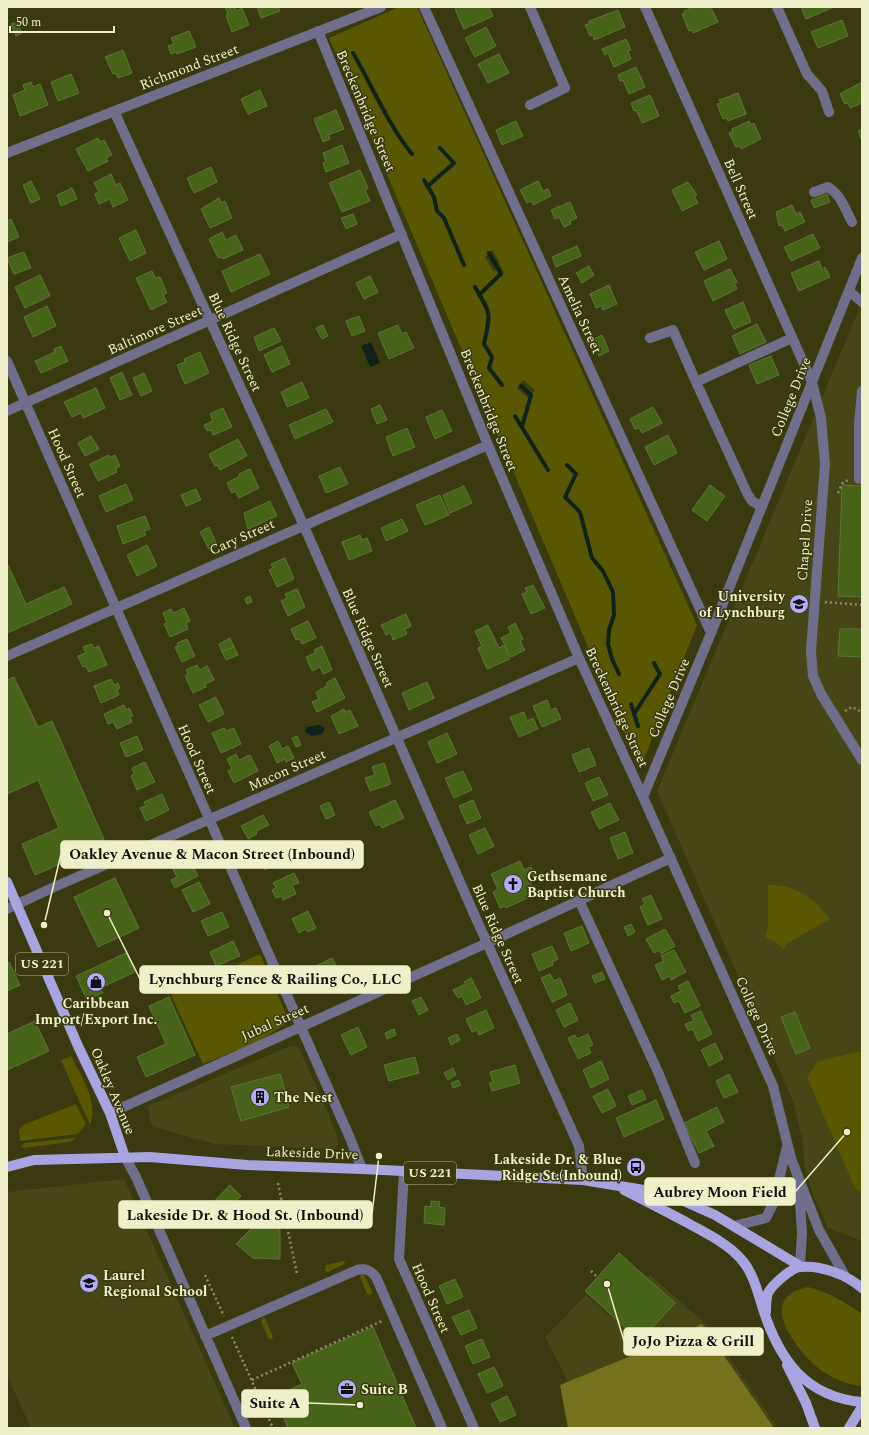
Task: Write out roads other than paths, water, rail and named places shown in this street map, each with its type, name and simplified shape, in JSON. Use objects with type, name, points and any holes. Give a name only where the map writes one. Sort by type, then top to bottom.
[{"type":"main road","name":"Oakley Avenue","points":[[7,882],[78,1046],[110,1113],[125,1157]]},
{"type":"main road","name":"Lakeside Drive","points":[[7,1167],[34,1160],[150,1157],[247,1165],[583,1180],[668,1194],[715,1215],[800,1266]]},
{"type":"main road","name":"Lakeside Drive","points":[[617,1186],[719,1240],[742,1260],[758,1292],[771,1334],[782,1354]]},
{"type":"main road","points":[[765,1316],[768,1294],[780,1279],[800,1266],[817,1268],[845,1276],[860,1285]]},
{"type":"main road","points":[[782,1354],[795,1370],[820,1390],[848,1401],[862,1402]]},
{"type":"main road","points":[[782,1354],[806,1403],[815,1428]]},
{"type":"main road","points":[[849,1428],[862,1407]]},
{"type":"street","name":"Richmond Street","points":[[7,153],[381,7]]},
{"type":"street","name":"Amelia Street","points":[[424,7],[711,633]]},
{"type":"street","points":[[530,7],[565,88],[530,105]]},
{"type":"street","name":"Bell Street","points":[[645,7],[812,382]]},
{"type":"street","points":[[777,7],[807,74],[822,91],[829,112]]},
{"type":"street","name":"Breckenbridge Street","points":[[318,31],[488,445],[579,658],[643,797]]},
{"type":"street","name":"Blue Ridge Street","points":[[114,111],[304,526],[487,943],[579,1146],[583,1180]]},
{"type":"street","points":[[814,192],[828,187],[834,191],[839,197],[852,222]]},
{"type":"street","name":"Baltimore Street","points":[[7,411],[402,234]]},
{"type":"street","name":"College Drive","points":[[845,1276],[819,1230],[798,1179],[773,1086],[643,797],[711,633],[862,258]]},
{"type":"street","points":[[849,291],[862,302]]},
{"type":"street","points":[[650,338],[673,330],[748,495],[752,501],[762,507]]},
{"type":"street","points":[[696,382],[792,338]]},
{"type":"street","name":"Hood Street","points":[[7,361],[209,821],[301,1026],[362,1169]]},
{"type":"street","name":"Chapel Drive","points":[[812,382],[821,418],[825,464],[811,651],[813,676],[821,694],[862,760]]},
{"type":"street","points":[[859,479],[859,424],[862,391]]},
{"type":"street","name":"Cary Street","points":[[7,656],[488,445]]},
{"type":"street","name":"Macon Street","points":[[7,910],[17,904],[209,821],[396,737],[579,658]]},
{"type":"street","name":"Jubal Street","points":[[110,1113],[487,943],[671,858]]},
{"type":"street","points":[[579,900],[658,1072],[694,1163]]},
{"type":"street","name":"College Drive","points":[[734,1226],[766,1218],[774,1204],[788,1146]]},
{"type":"street","points":[[125,1157],[136,1177],[246,1428]]},
{"type":"street","name":"Hood Street","points":[[404,1172],[399,1259],[473,1428]]},
{"type":"street","name":"College Drive","points":[[798,1179],[802,1233],[800,1266]]},
{"type":"street","points":[[206,1336],[357,1270],[363,1269],[371,1271],[376,1277],[442,1428]]},
{"type":"waterway","points":[[353,53],[395,130],[412,154]]},
{"type":"waterway","points":[[428,186],[454,163],[440,148]]},
{"type":"waterway","points":[[424,180],[434,197],[437,211],[444,218],[464,265]]},
{"type":"waterway","points":[[479,295],[501,274],[489,253]]},
{"type":"waterway","points":[[475,287],[487,308],[488,325],[484,344],[492,357],[489,368],[502,385]]},
{"type":"waterway","points":[[521,386],[531,395],[522,427]]},
{"type":"waterway","points":[[515,416],[548,470]]},
{"type":"waterway","points":[[567,465],[576,474],[565,497],[580,512],[592,558],[603,571],[613,592],[614,615],[609,630],[608,644],[612,659],[619,674]]},
{"type":"waterway","points":[[634,714],[660,674],[654,663]]},
{"type":"waterway","points":[[631,704],[638,726]]},
{"type":"place","name":"University of Lynchburg","points":[[799,604]]},
{"type":"place","name":"Gethsemane Baptist Church","points":[[513,884]]},
{"type":"place","name":"Lynchburg Fence & Railing Co., LLC","points":[[107,913]]},
{"type":"place","name":"Oakley Avenue & Macon Street (Inbound)","points":[[44,925]]},
{"type":"place","name":"Caribbean Import/Export Inc.","points":[[96,982]]},
{"type":"place","name":"The Nest","points":[[260,1097]]},
{"type":"place","name":"Aubrey Moon Field","points":[[847,1132]]},
{"type":"place","name":"Lakeside Dr. & Hood St. (Inbound)","points":[[379,1156]]},
{"type":"place","name":"Lakeside Dr. & Blue Ridge St.(Inbound)","points":[[636,1167]]},
{"type":"place","name":"Laurel Regional School","points":[[89,1283]]},
{"type":"place","name":"JoJo Pizza & Grill","points":[[607,1284]]},
{"type":"place","name":"Suite B","points":[[347,1389]]},
{"type":"place","name":"Suite A","points":[[360,1405]]}]
